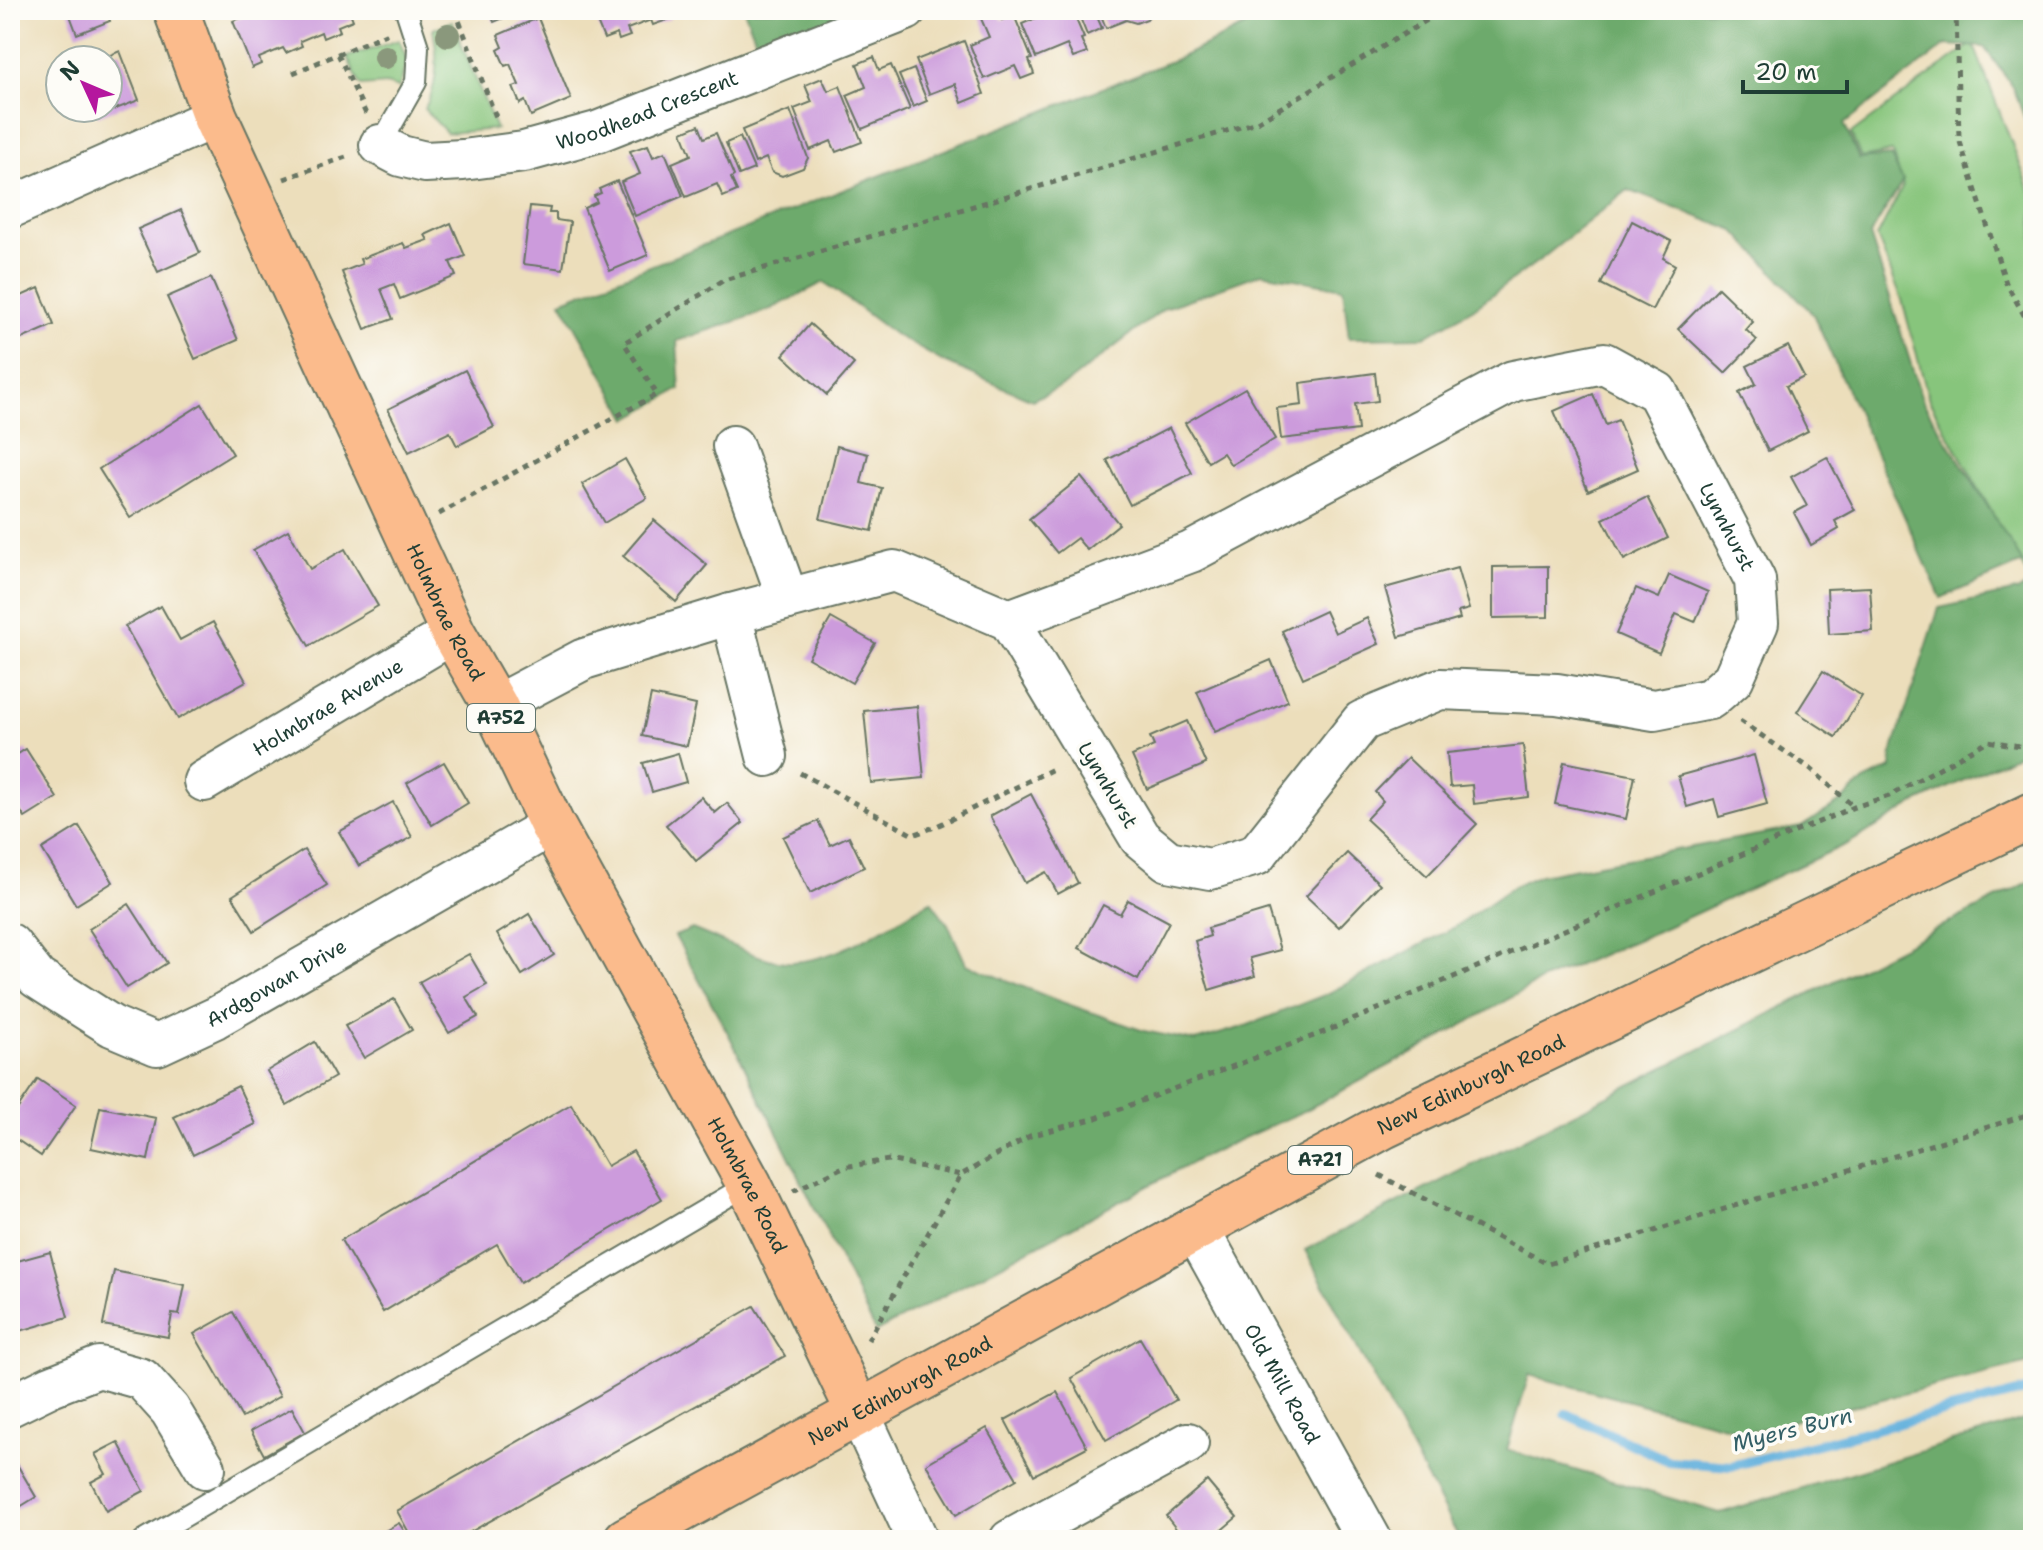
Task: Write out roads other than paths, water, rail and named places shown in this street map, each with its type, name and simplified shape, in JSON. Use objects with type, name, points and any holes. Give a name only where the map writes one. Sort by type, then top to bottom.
[{"type":"main road","name":"Holmbrae Road","points":[[176,10],[215,117],[453,633],[495,706],[552,825],[754,1196],[851,1397]]},
{"type":"main road","name":"New Edinburgh Road","points":[[626,1540],[851,1397],[1196,1228],[1335,1152],[1695,975],[2033,815]]},
{"type":"street","name":"Woodhead Crescent","points":[[380,145],[401,156],[425,162],[510,154],[597,132],[906,10]]},
{"type":"street","points":[[10,208],[215,117]]},
{"type":"street","name":"Lynnhurst","points":[[1604,363],[1657,392],[1755,580],[1758,623],[1733,679],[1710,699],[1654,710],[1557,694],[1440,689],[1362,721],[1256,855],[1210,869],[1168,861],[1140,838],[1009,620],[1191,552],[1513,381],[1604,363]]},
{"type":"street","points":[[733,446],[788,599]]},
{"type":"street","points":[[495,706],[584,659],[731,614],[894,571],[1009,620]]},
{"type":"street","points":[[731,614],[767,756]]},
{"type":"street","name":"Holmbrae Avenue","points":[[204,781],[453,633]]},
{"type":"street","name":"Ardgowan Drive","points":[[10,944],[37,978],[112,1026],[157,1045],[215,1018],[552,825]]},
{"type":"street","name":"Old Mill Road","points":[[1196,1228],[1369,1540]]},
{"type":"street","points":[[10,1406],[99,1367],[142,1379],[170,1410],[205,1468]]},
{"type":"street","points":[[851,1397],[918,1540]]},
{"type":"street","points":[[1010,1540],[1188,1443]]},
{"type":"lane","points":[[380,145],[416,82],[418,47],[408,17]]},
{"type":"lane","points":[[144,1540],[754,1196]]},
{"type":"waterway","name":"Myers Burn","points":[[1566,1414],[1669,1461],[1731,1466],[2033,1389]]}]
